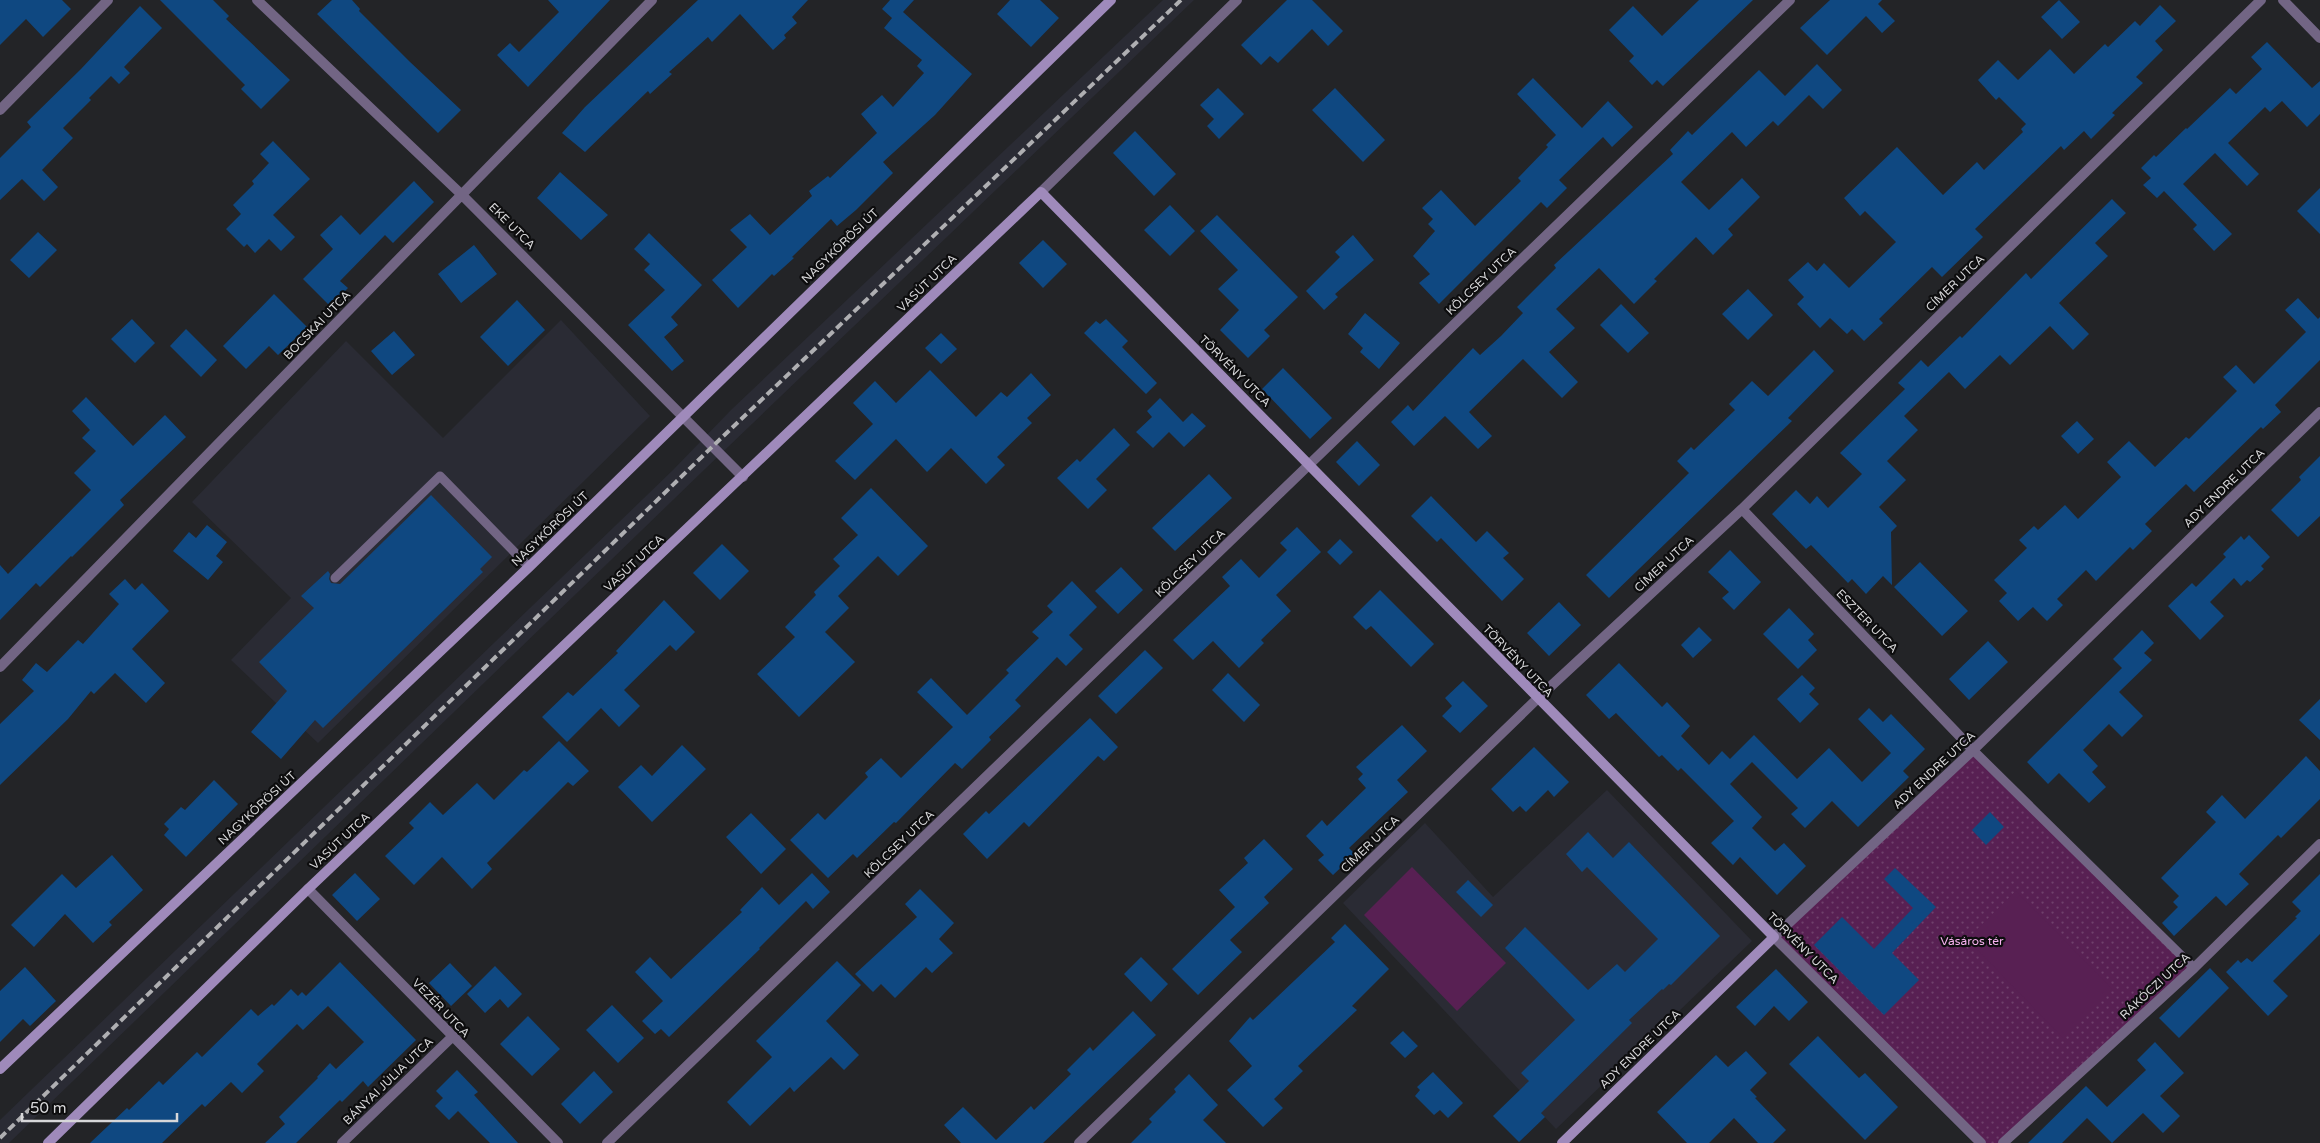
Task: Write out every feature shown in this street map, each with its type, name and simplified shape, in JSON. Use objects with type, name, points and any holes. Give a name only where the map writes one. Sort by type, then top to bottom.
[{"type":"street","points":[[0,110],[108,0]]},
{"type":"street","name":"EKE UTCA","points":[[257,0],[462,194],[743,477]]},
{"type":"street","name":"BOCSKAI UTCA","points":[[0,667],[652,0]]},
{"type":"street","name":"NAGYKŐRÖSI ÚT","points":[[0,1069],[529,567],[1111,0]]},
{"type":"street","name":"VASÚT UTCA","points":[[48,1143],[308,889],[1041,192],[1237,0]]},
{"type":"street","name":"KÖLCSEY UTCA","points":[[607,1143],[1790,0]]},
{"type":"street","name":"CÍMER UTCA","points":[[1079,1143],[1537,699],[1742,509],[2261,0]]},
{"type":"street","points":[[2283,0],[2320,38]]},
{"type":"street","name":"TÖRVÉNY UTCA","points":[[1041,192],[1310,464],[1537,699],[1981,1143]]},
{"type":"street","name":"ADY ENDRE UTCA","points":[[1562,1143],[1774,936],[1973,750],[2320,412]]},
{"type":"street","name":"ESZTER UTCA","points":[[1742,509],[1973,750]]},
{"type":"street","name":"RÁKÓCZI UTCA","points":[[2003,1143],[2194,968],[2320,844]]},
{"type":"street","name":"VEZÉR UTCA","points":[[308,889],[558,1143]]},
{"type":"street","name":"BÁNYAI JÚLIA UTCA","points":[[342,1143],[452,1037]]},
{"type":"lane","points":[[335,578],[440,476],[529,567]]},
{"type":"lane","points":[[1973,750],[2194,968]]},
{"type":"shaded area","points":[[1163,0],[1194,0],[705,469],[9,1143],[0,1143],[0,1120],[673,470],[731,410]]},
{"type":"shaded area","points":[[561,320],[650,416],[318,743],[231,660],[291,598],[192,502],[346,341],[443,438]]},
{"type":"shaded area","points":[[1607,790],[1752,941],[1556,1129],[1343,903],[1425,823],[1493,897]]},
{"type":"green space","name":"Vásáros tér","points":[[1973,750],[2194,968],[2003,1143],[1981,1143],[1774,937]]},
{"type":"green space","points":[[1412,867],[1506,963],[1457,1011],[1364,915]]},
{"type":"green space","points":[[2016,891],[2112,989],[2063,1038],[1967,939]]},
{"type":"building","points":[[0,0],[62,0],[71,9],[43,37],[26,19],[0,45]]},
{"type":"building","points":[[160,0],[213,0],[229,16],[226,19],[290,80],[261,109],[241,89],[245,85]]},
{"type":"building","points":[[332,0],[352,0],[360,9],[359,11],[461,110],[438,133],[317,14]]},
{"type":"building","points":[[548,0],[610,0],[528,87],[497,55],[510,43],[519,52],[559,12]]},
{"type":"building","points":[[698,0],[808,0],[792,17],[797,23],[784,35],[786,38],[773,50],[740,14],[712,42],[708,37],[669,72],[672,74],[650,94],[648,91],[585,152],[562,133],[585,107]]},
{"type":"building","points":[[890,0],[914,0],[903,12],[972,74],[935,115],[883,162],[893,173],[856,210],[837,226],[831,219],[792,257],[794,258],[774,276],[772,274],[738,308],[712,280],[747,247],[730,230],[750,214],[770,235],[812,196],[809,191],[828,176],[830,178],[877,133],[861,114],[882,95],[893,107],[924,73],[917,66],[922,60],[884,28],[892,18],[882,9]]},
{"type":"building","points":[[1010,0],[1040,0],[1059,18],[1031,47],[997,14]]},
{"type":"building","points":[[1287,0],[1312,0],[1343,31],[1328,46],[1312,29],[1278,63],[1270,56],[1261,65],[1241,45]]},
{"type":"building","points":[[1699,0],[1753,0],[1663,86],[1657,80],[1652,85],[1629,61],[1634,56],[1609,30],[1633,6],[1662,36]]},
{"type":"building","points":[[1830,0],[1882,0],[1878,4],[1895,21],[1882,33],[1866,16],[1827,55],[1800,28]]},
{"type":"building","points":[[2059,0],[2080,22],[2062,39],[2041,17]]},
{"type":"building","points":[[2160,5],[2176,21],[2155,41],[2163,50],[2136,77],[2143,83],[2112,113],[2115,115],[2091,139],[2084,131],[2064,150],[2061,146],[1975,229],[1983,237],[1942,277],[1932,267],[1879,319],[1883,323],[1864,341],[1852,329],[1847,334],[1830,318],[1820,328],[1797,304],[1804,297],[1788,280],[1808,262],[1817,271],[1824,263],[1849,288],[1896,242],[1865,211],[1860,216],[1844,198],[1897,147],[1943,195],[1977,162],[1984,170],[2023,132],[2021,129],[2026,124],[1999,97],[1996,100],[1978,80],[1998,60],[2018,80],[2050,49],[2074,74],[2105,44],[2108,47],[2135,21],[2140,26]]},
{"type":"building","points":[[140,6],[162,28],[124,67],[130,73],[119,84],[111,76],[89,98],[91,100],[63,128],[73,138],[42,170],[58,187],[44,201],[22,179],[0,200],[0,158],[31,127],[27,122],[81,69]]},
{"type":"building","points":[[2267,42],[2312,88],[2320,81],[2320,114],[2307,127],[2282,101],[2270,112],[2265,107],[2228,143],[2259,174],[2247,186],[2215,153],[2183,184],[2232,234],[2214,251],[2193,229],[2197,225],[2164,191],[2157,198],[2143,185],[2151,178],[2141,168],[2154,155],[2156,157],[2230,88],[2236,94],[2262,69],[2251,57]]},
{"type":"building","points":[[1817,64],[1842,90],[1823,109],[1809,95],[1778,126],[1773,121],[1746,147],[1732,132],[1681,182],[1709,210],[1742,178],[1760,197],[1728,229],[1733,235],[1713,255],[1696,237],[1654,279],[1657,281],[1634,304],[1599,268],[1556,309],[1575,328],[1549,352],[1578,382],[1562,398],[1523,359],[1469,412],[1492,436],[1478,449],[1445,416],[1414,446],[1391,422],[1408,405],[1413,411],[1473,348],[1480,355],[1501,336],[1523,313],[1517,307],[1556,268],[1554,265],[1673,154],[1670,150],[1688,131],[1692,135],[1759,70],[1785,96]]},
{"type":"building","points":[[1533,78],[1582,128],[1608,101],[1633,127],[1612,147],[1603,137],[1559,180],[1567,188],[1547,208],[1541,202],[1439,304],[1419,283],[1430,274],[1413,256],[1435,231],[1428,224],[1433,219],[1422,208],[1441,190],[1475,226],[1521,181],[1518,178],[1548,147],[1546,145],[1556,135],[1517,94]]},
{"type":"building","points":[[1218,88],[1244,114],[1219,139],[1207,126],[1214,119],[1200,105]]},
{"type":"building","points":[[1335,88],[1385,140],[1363,162],[1312,110]]},
{"type":"building","points":[[1135,131],[1176,174],[1154,196],[1113,153]]},
{"type":"building","points":[[273,141],[310,179],[273,215],[295,237],[281,251],[269,239],[255,253],[247,244],[244,247],[226,229],[241,214],[233,205],[254,184],[252,181],[269,163],[260,154]]},
{"type":"building","points":[[560,172],[608,215],[581,240],[537,198]]},
{"type":"building","points":[[414,181],[434,202],[393,243],[385,235],[340,281],[348,288],[330,306],[303,279],[333,249],[320,235],[341,215],[360,235]]},
{"type":"building","points":[[2320,188],[2320,234],[2297,211]]},
{"type":"building","points":[[2112,199],[2126,213],[2095,243],[2108,256],[2059,303],[2089,334],[2073,350],[2050,326],[2010,365],[2000,355],[1965,389],[1949,372],[1904,416],[1918,430],[1887,461],[1906,480],[1879,507],[1897,526],[1891,532],[1892,585],[1883,576],[1866,594],[1852,579],[1848,583],[1811,545],[1806,549],[1772,514],[1796,490],[1810,504],[1817,496],[1828,508],[1862,474],[1840,453],[1905,389],[1898,383],[1921,360],[1928,367],[1960,336],[1962,338],[2026,273],[2031,279]]},
{"type":"building","points":[[1170,205],[1195,231],[1170,256],[1144,230]]},
{"type":"building","points":[[1217,215],[1298,297],[1264,330],[1270,336],[1248,358],[1220,330],[1239,310],[1218,289],[1238,270],[1200,231]]},
{"type":"building","points":[[38,232],[57,250],[29,278],[10,260]]},
{"type":"building","points":[[649,233],[702,285],[671,317],[678,325],[664,337],[684,361],[672,371],[628,325],[665,290],[644,270],[650,264],[634,249]]},
{"type":"building","points":[[1353,235],[1374,260],[1335,294],[1338,297],[1324,310],[1306,291],[1340,257],[1335,252]]},
{"type":"building","points":[[1043,240],[1067,264],[1043,288],[1019,263]]},
{"type":"building","points":[[474,245],[497,274],[461,303],[438,274]]},
{"type":"building","points":[[1748,289],[1773,315],[1748,340],[1722,314]]},
{"type":"building","points":[[274,294],[307,327],[278,355],[269,346],[246,369],[223,346]]},
{"type":"building","points":[[2298,298],[2318,319],[2320,317],[2320,360],[2275,405],[2281,412],[2263,429],[2261,427],[2194,492],[2186,484],[2145,524],[2152,531],[2133,550],[2130,547],[2096,581],[2086,570],[2057,599],[2063,605],[2047,621],[2033,607],[2018,621],[1999,601],[2007,593],[1994,580],[2027,548],[2019,540],[2034,526],[2038,530],[2065,505],[2078,519],[2121,477],[2107,462],[2129,441],[2155,467],[2186,437],[2189,439],[2237,391],[2223,377],[2236,365],[2254,384],[2306,332],[2285,310]]},
{"type":"building","points":[[517,300],[545,330],[508,366],[480,337]]},
{"type":"building","points":[[1621,304],[1649,333],[1628,353],[1600,325]]},
{"type":"building","points":[[1365,313],[1400,343],[1379,369],[1360,352],[1363,348],[1348,334]]},
{"type":"building","points":[[132,319],[155,343],[135,363],[111,339]]},
{"type":"building","points":[[1106,319],[1128,341],[1122,347],[1157,383],[1146,394],[1084,333],[1096,321],[1100,324]]},
{"type":"building","points":[[186,329],[217,360],[201,377],[170,346]]},
{"type":"building","points":[[394,331],[415,355],[392,375],[371,351]]},
{"type":"building","points":[[941,333],[957,349],[941,364],[925,348]]},
{"type":"building","points":[[1814,350],[1834,371],[1788,418],[1792,421],[1609,598],[1586,575],[1689,473],[1677,461],[1691,447],[1694,450],[1735,410],[1729,404],[1752,381],[1768,396]]},
{"type":"building","points":[[1283,368],[1332,418],[1310,439],[1262,389]]},
{"type":"building","points":[[930,370],[976,417],[1001,392],[1007,397],[1031,373],[1051,395],[1027,418],[1032,423],[997,457],[1005,465],[986,484],[951,448],[927,472],[896,439],[855,480],[835,461],[873,424],[853,403],[875,381],[896,403]]},
{"type":"building","points":[[86,397],[133,446],[165,415],[186,437],[120,500],[124,505],[72,557],[40,587],[36,583],[0,620],[0,565],[8,574],[91,490],[74,473],[96,451],[82,438],[90,430],[72,411]]},
{"type":"building","points":[[1160,398],[1183,422],[1192,413],[1206,426],[1184,447],[1169,432],[1153,448],[1136,432],[1152,417],[1147,411]]},
{"type":"building","points":[[2077,421],[2094,439],[2078,454],[2061,436]]},
{"type":"building","points":[[1114,428],[1130,445],[1096,479],[1107,490],[1088,509],[1057,478],[1077,459],[1080,462]]},
{"type":"building","points":[[1357,441],[1380,465],[1359,486],[1336,462]]},
{"type":"building","points":[[2320,456],[2320,516],[2298,537],[2271,510],[2301,480],[2299,477]]},
{"type":"building","points":[[1209,474],[1232,498],[1175,551],[1152,528]]},
{"type":"building","points":[[871,488],[928,546],[898,576],[878,556],[838,596],[849,608],[825,632],[855,662],[799,717],[757,674],[795,637],[785,627],[816,595],[814,592],[840,566],[833,559],[858,535],[841,518]]},
{"type":"building","points":[[431,495],[492,557],[480,569],[483,572],[323,728],[315,720],[281,759],[251,732],[287,691],[259,662],[314,608],[301,596],[328,571],[331,583],[340,584]]},
{"type":"building","points":[[1431,496],[1476,542],[1487,531],[1509,553],[1503,558],[1524,579],[1502,601],[1441,538],[1437,542],[1411,516]]},
{"type":"building","points":[[207,525],[227,542],[216,556],[223,562],[208,580],[173,551],[189,532],[196,538]]},
{"type":"building","points":[[1297,527],[1321,552],[1276,595],[1291,611],[1261,640],[1264,643],[1239,668],[1213,641],[1193,660],[1173,640],[1230,586],[1222,577],[1241,559],[1259,578],[1287,550],[1280,543]]},
{"type":"building","points":[[2249,535],[2270,557],[2261,566],[2264,569],[2250,582],[2247,580],[2241,586],[2234,578],[2210,602],[2224,616],[2200,640],[2168,606],[2192,583],[2196,587],[2226,557],[2223,554],[2241,536],[2244,540]]},
{"type":"building","points":[[1340,539],[1353,552],[1340,565],[1327,552]]},
{"type":"building","points":[[722,544],[749,571],[720,600],[693,573]]},
{"type":"building","points":[[1730,550],[1761,582],[1734,610],[1722,598],[1729,592],[1708,572]]},
{"type":"building","points":[[1920,562],[1968,611],[1942,636],[1894,587]]},
{"type":"building","points":[[1121,567],[1143,590],[1118,614],[1095,591]]},
{"type":"building","points":[[125,579],[135,590],[142,583],[169,611],[132,649],[165,683],[146,703],[115,673],[94,694],[91,691],[68,719],[0,785],[0,724],[34,691],[22,680],[36,663],[47,672],[78,640],[83,644],[119,604],[109,594]]},
{"type":"building","points":[[1072,581],[1097,607],[1069,635],[1083,649],[1066,666],[1057,657],[1015,700],[1021,706],[989,737],[991,740],[962,769],[955,763],[896,823],[894,822],[857,858],[853,854],[828,878],[790,840],[818,813],[825,820],[868,777],[865,773],[881,758],[901,778],[953,727],[917,692],[931,678],[967,715],[1009,673],[1006,670],[1039,638],[1032,632],[1053,612],[1047,606]]},
{"type":"building","points":[[1380,590],[1434,644],[1411,667],[1371,626],[1366,630],[1353,617]]},
{"type":"building","points":[[664,600],[695,632],[676,651],[670,645],[624,690],[640,706],[619,727],[601,708],[567,742],[542,717],[568,692],[573,696],[618,653],[616,651]]},
{"type":"building","points":[[1559,602],[1581,625],[1549,656],[1527,633]]},
{"type":"building","points":[[1789,608],[1814,634],[1808,640],[1817,650],[1798,669],[1763,634]]},
{"type":"building","points":[[1699,627],[1712,640],[1693,658],[1681,645]]},
{"type":"building","points":[[2142,630],[2154,643],[2144,653],[2152,660],[2119,692],[2143,716],[2122,737],[2109,724],[2083,750],[2098,766],[2092,772],[2106,787],[2089,803],[2059,773],[2048,784],[2027,762],[2122,668],[2113,659]]},
{"type":"building","points":[[1988,641],[2008,662],[1969,700],[1949,679]]},
{"type":"building","points":[[1145,650],[1163,668],[1116,714],[1098,696]]},
{"type":"building","points":[[1619,663],[1662,707],[1667,702],[1690,726],[1681,736],[1709,765],[1722,751],[1730,759],[1754,735],[1797,779],[1829,748],[1862,782],[1891,753],[1858,719],[1869,708],[1883,722],[1891,714],[1925,749],[1903,771],[1909,777],[1858,827],[1832,801],[1805,828],[1791,814],[1798,808],[1752,762],[1730,784],[1762,817],[1752,828],[1775,851],[1784,843],[1806,866],[1777,895],[1740,857],[1733,865],[1711,843],[1734,821],[1681,768],[1678,771],[1662,755],[1659,757],[1616,713],[1609,719],[1586,695]]},
{"type":"building","points":[[1228,673],[1260,705],[1244,722],[1212,690]]},
{"type":"building","points":[[1802,675],[1815,688],[1809,694],[1819,704],[1800,723],[1777,699]]},
{"type":"building","points":[[1463,681],[1488,706],[1460,733],[1442,716],[1452,706],[1445,698]]},
{"type":"building","points":[[2320,699],[2320,740],[2299,720]]},
{"type":"building","points":[[1090,718],[1118,747],[1104,761],[1098,756],[1029,827],[1024,822],[987,859],[963,834],[986,811],[989,814]]},
{"type":"building","points":[[1402,725],[1427,751],[1397,780],[1408,792],[1349,848],[1355,854],[1333,875],[1318,860],[1324,855],[1306,836],[1322,820],[1327,826],[1366,788],[1358,779],[1363,774],[1356,767]]},
{"type":"building","points":[[559,741],[589,771],[573,786],[568,782],[487,863],[492,869],[472,889],[442,857],[414,885],[385,856],[414,828],[409,823],[430,802],[443,815],[477,783],[494,800],[524,770],[527,772]]},
{"type":"building","points":[[682,745],[706,769],[652,822],[618,787],[641,765],[652,776]]},
{"type":"building","points":[[1534,747],[1569,782],[1554,797],[1548,790],[1526,812],[1520,806],[1513,812],[1491,789]]},
{"type":"building","points":[[2306,756],[2320,771],[2320,799],[2281,838],[2278,835],[2239,874],[2249,884],[2226,906],[2216,896],[2174,936],[2162,923],[2178,907],[2173,902],[2179,896],[2161,878],[2216,822],[2206,812],[2222,795],[2245,819]]},
{"type":"building","points":[[214,780],[238,804],[186,857],[164,835],[169,829],[164,824],[181,807],[185,810]]},
{"type":"building","points":[[1990,812],[2004,827],[1986,845],[1972,830]]},
{"type":"building","points":[[751,813],[786,849],[761,874],[726,837]]},
{"type":"building","points":[[1588,832],[1613,858],[1629,842],[1720,936],[1671,985],[1669,984],[1662,989],[1629,1020],[1632,1023],[1541,1113],[1545,1117],[1519,1142],[1493,1116],[1529,1081],[1521,1073],[1575,1020],[1505,948],[1525,927],[1588,990],[1617,964],[1625,972],[1658,939],[1587,867],[1582,872],[1566,854]]},
{"type":"building","points":[[1264,839],[1293,869],[1264,897],[1269,903],[1230,940],[1242,952],[1198,995],[1172,969],[1235,907],[1219,890],[1248,863],[1244,858]]},
{"type":"building","points":[[112,855],[143,890],[109,922],[112,925],[93,943],[65,914],[34,947],[11,925],[62,874],[76,888]]},
{"type":"building","points":[[1895,868],[1936,907],[1892,953],[1919,980],[1884,1015],[1814,945],[1842,917],[1874,949],[1913,908],[1884,879]]},
{"type":"building","points":[[355,873],[380,899],[357,921],[332,895]]},
{"type":"building","points":[[812,873],[830,892],[813,909],[806,901],[760,949],[669,1037],[661,1029],[655,1034],[642,1021],[663,1001],[635,972],[650,957],[671,979],[742,912],[740,910],[762,887],[779,905]]},
{"type":"building","points":[[2320,874],[2320,934],[2273,981],[2288,996],[2268,1016],[2226,972],[2238,960],[2241,963],[2247,958],[2252,962],[2297,918],[2295,917],[2301,911],[2292,902]]},
{"type":"building","points":[[1468,880],[1493,905],[1481,917],[1456,892]]},
{"type":"building","points":[[920,889],[954,923],[939,939],[953,953],[932,973],[926,967],[895,998],[881,984],[873,992],[855,974],[917,917],[905,904]]},
{"type":"building","points":[[1345,924],[1389,969],[1352,1006],[1357,1010],[1298,1066],[1303,1071],[1274,1099],[1283,1108],[1263,1127],[1227,1090],[1252,1066],[1229,1041],[1250,1017],[1253,1020],[1335,942],[1331,938]]},
{"type":"building","points":[[1141,957],[1168,984],[1151,1002],[1124,974]]},
{"type":"building","points":[[837,961],[861,985],[826,1021],[859,1055],[844,1070],[831,1057],[794,1092],[790,1087],[750,1126],[727,1102],[772,1057],[756,1041]]},
{"type":"building","points":[[340,962],[416,1040],[368,1087],[363,1081],[342,1102],[340,1100],[296,1143],[265,1143],[285,1124],[279,1117],[318,1078],[330,1063],[336,1069],[364,1042],[328,1006],[303,1030],[297,1024],[257,1064],[264,1071],[242,1093],[231,1082],[205,1107],[202,1104],[162,1143],[90,1143],[127,1108],[129,1110],[159,1081],[163,1085],[197,1052],[202,1057],[251,1009],[258,1016],[272,1004],[274,1006],[291,989],[298,996],[302,992],[306,996]]},
{"type":"building","points":[[450,963],[472,986],[451,1006],[429,983]]},
{"type":"building","points":[[495,966],[522,994],[508,1008],[500,999],[485,1013],[467,994]]},
{"type":"building","points":[[25,967],[56,1001],[30,1026],[23,1019],[0,1042],[0,991]]},
{"type":"building","points":[[2210,968],[2229,988],[2179,1038],[2159,1018]]},
{"type":"building","points":[[1776,969],[1808,1002],[1789,1021],[1774,1006],[1755,1026],[1736,1007]]},
{"type":"building","points":[[612,1005],[644,1038],[618,1063],[586,1030]]},
{"type":"building","points":[[1133,1011],[1156,1035],[1043,1143],[961,1143],[944,1125],[963,1107],[996,1140],[1031,1106],[1034,1110],[1071,1074],[1067,1070],[1090,1047],[1093,1051]]},
{"type":"building","points":[[528,1016],[560,1049],[532,1076],[500,1044]]},
{"type":"building","points":[[1403,1031],[1418,1046],[1405,1058],[1390,1043]]},
{"type":"building","points":[[1818,1036],[1859,1078],[1865,1073],[1898,1107],[1865,1140],[1789,1064]]},
{"type":"building","points":[[2155,1042],[2184,1073],[2160,1096],[2180,1116],[2163,1133],[2143,1113],[2112,1143],[2087,1118],[2062,1143],[2028,1143],[2086,1086],[2107,1107],[2146,1070],[2137,1060]]},
{"type":"building","points":[[1746,1051],[1767,1073],[1750,1090],[1757,1097],[1755,1098],[1786,1130],[1773,1143],[1758,1143],[1734,1118],[1709,1143],[1687,1143],[1657,1112],[1716,1055],[1728,1067]]},
{"type":"building","points":[[457,1070],[478,1092],[474,1095],[518,1143],[490,1143],[458,1111],[449,1120],[435,1106],[443,1098],[436,1091]]},
{"type":"building","points":[[594,1071],[613,1092],[580,1124],[561,1104]]},
{"type":"building","points":[[1433,1072],[1463,1103],[1448,1118],[1440,1110],[1434,1115],[1415,1096],[1420,1090],[1417,1087]]},
{"type":"building","points":[[1189,1074],[1218,1105],[1203,1120],[1226,1143],[1131,1143],[1152,1122],[1149,1119],[1176,1092],[1174,1089]]},
{"type":"railway","points":[[0,1138],[713,446],[1181,0]]}]
